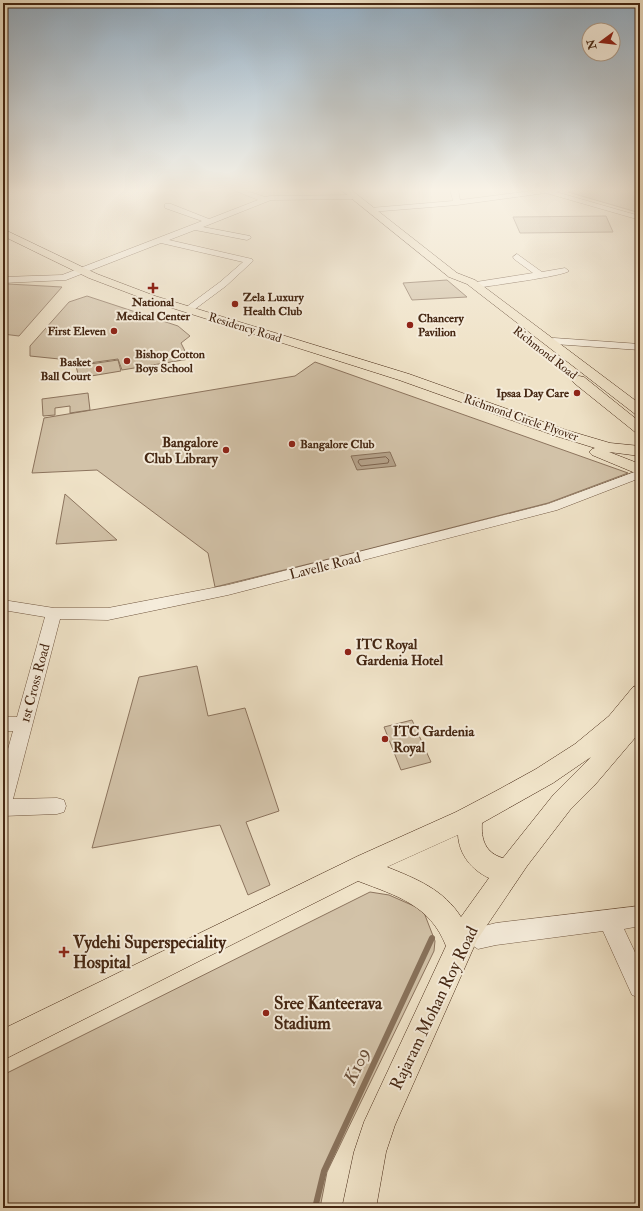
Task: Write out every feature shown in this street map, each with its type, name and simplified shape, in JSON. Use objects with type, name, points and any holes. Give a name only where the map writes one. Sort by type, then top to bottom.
[{"type":"main road","name":"Residency Road","points":[[32,246],[75,266],[82,271],[124,288],[188,310],[404,377]]},
{"type":"main road","name":"Richmond Road","points":[[415,246],[453,275],[471,282],[471,285],[640,411]]},
{"type":"main road","name":"Richmond Road","points":[[453,275],[458,285],[639,428]]},
{"type":"main road","points":[[404,377],[417,377],[486,399],[587,435],[618,438],[639,428],[471,285]]},
{"type":"main road","points":[[404,377],[410,384],[592,450],[640,470]]},
{"type":"main road","name":"Richmond Circle Flyover","points":[[404,377],[581,440],[609,447],[640,451]]},
{"type":"main road","points":[[592,450],[640,455]]},
{"type":"main road","points":[[3,1045],[363,866],[471,817],[559,767],[585,749],[620,719],[640,693]]},
{"type":"main road","name":"Rajaram Mohan Roy Road","points":[[359,1208],[370,1152],[380,1122],[464,940],[509,871],[562,802],[586,779],[640,717]]},
{"type":"main road","points":[[471,817],[471,843],[477,854],[492,867],[502,871],[509,871]]},
{"type":"main road","points":[[363,866],[425,897],[441,912],[464,940]]},
{"type":"street","points":[[3,280],[63,278],[145,246]]},
{"type":"street","points":[[183,246],[250,261],[218,288],[188,310]]},
{"type":"street","points":[[517,257],[541,275]]},
{"type":"street","points":[[471,285],[565,271]]},
{"type":"street","points":[[548,342],[597,343],[640,347]]},
{"type":"street","name":"Lavelle Road","points":[[3,606],[54,613],[108,614],[228,590],[552,507],[640,474]]},
{"type":"street","name":"1st Cross Road","points":[[3,800],[54,613]]},
{"type":"street","points":[[3,724],[24,724]]},
{"type":"street","points":[[3,808],[57,806]]},
{"type":"street","points":[[464,940],[496,934],[640,916]]},
{"type":"street","points":[[609,921],[640,986]]},
{"type":"shaded area","points":[[447,280],[467,297],[412,300],[403,283]]},
{"type":"shaded area","points":[[8,284],[62,287],[19,336],[3,334],[3,289]]},
{"type":"shaded area","name":"First Eleven","points":[[87,296],[178,326],[190,336],[181,343],[189,359],[122,370],[118,359],[75,365],[69,360],[30,356],[30,346],[69,302]]},
{"type":"shaded area","name":"Basket Ball Court","points":[[118,360],[121,371],[79,378],[76,366]]},
{"type":"shaded area","name":"Bangalore Club","points":[[315,362],[628,473],[548,503],[215,587],[208,553],[97,470],[32,473],[44,418],[295,376]]},
{"type":"shaded area","points":[[88,393],[90,410],[70,413],[70,406],[55,408],[55,415],[43,416],[42,399]]},
{"type":"shaded area","points":[[65,494],[117,540],[56,544]]},
{"type":"shaded area","points":[[197,666],[208,716],[245,708],[279,811],[246,822],[270,885],[248,895],[220,825],[92,848],[139,677]]},
{"type":"shaded area","points":[[412,720],[431,762],[401,770],[384,727]]},
{"type":"shaded area","name":"Sree Kanteerava Stadium","points":[[370,892],[389,895],[423,910],[435,941],[434,951],[327,1172],[320,1208],[3,1208],[3,1075]]},
{"type":"water","points":[[390,452],[396,466],[357,470],[351,456]]},
{"type":"waterway","name":"K109","points":[[315,1208],[324,1171],[432,938]]},
{"type":"place","name":"National Medical Center","points":[[153,288]]},
{"type":"place","name":"Zela Luxury Health Club","points":[[235,304]]},
{"type":"place","name":"Chancery Pavilion","points":[[410,325]]},
{"type":"place","name":"First Eleven","points":[[114,331]]},
{"type":"place","name":"Bishop Cotton Boys School","points":[[127,361]]},
{"type":"place","name":"Basket Ball Court","points":[[99,369]]},
{"type":"place","name":"Ipsaa Day Care","points":[[577,393]]},
{"type":"place","name":"Bangalore Club","points":[[292,444]]},
{"type":"place","name":"Bangalore Club Library","points":[[226,450]]},
{"type":"place","name":"ITC Royal Gardenia Hotel","points":[[348,652]]},
{"type":"place","name":"ITC Gardenia Royal","points":[[385,739]]},
{"type":"place","name":"Vydehi Superspeciality Hospital","points":[[64,952]]},
{"type":"place","name":"Sree Kanteerava Stadium","points":[[266,1013]]}]
